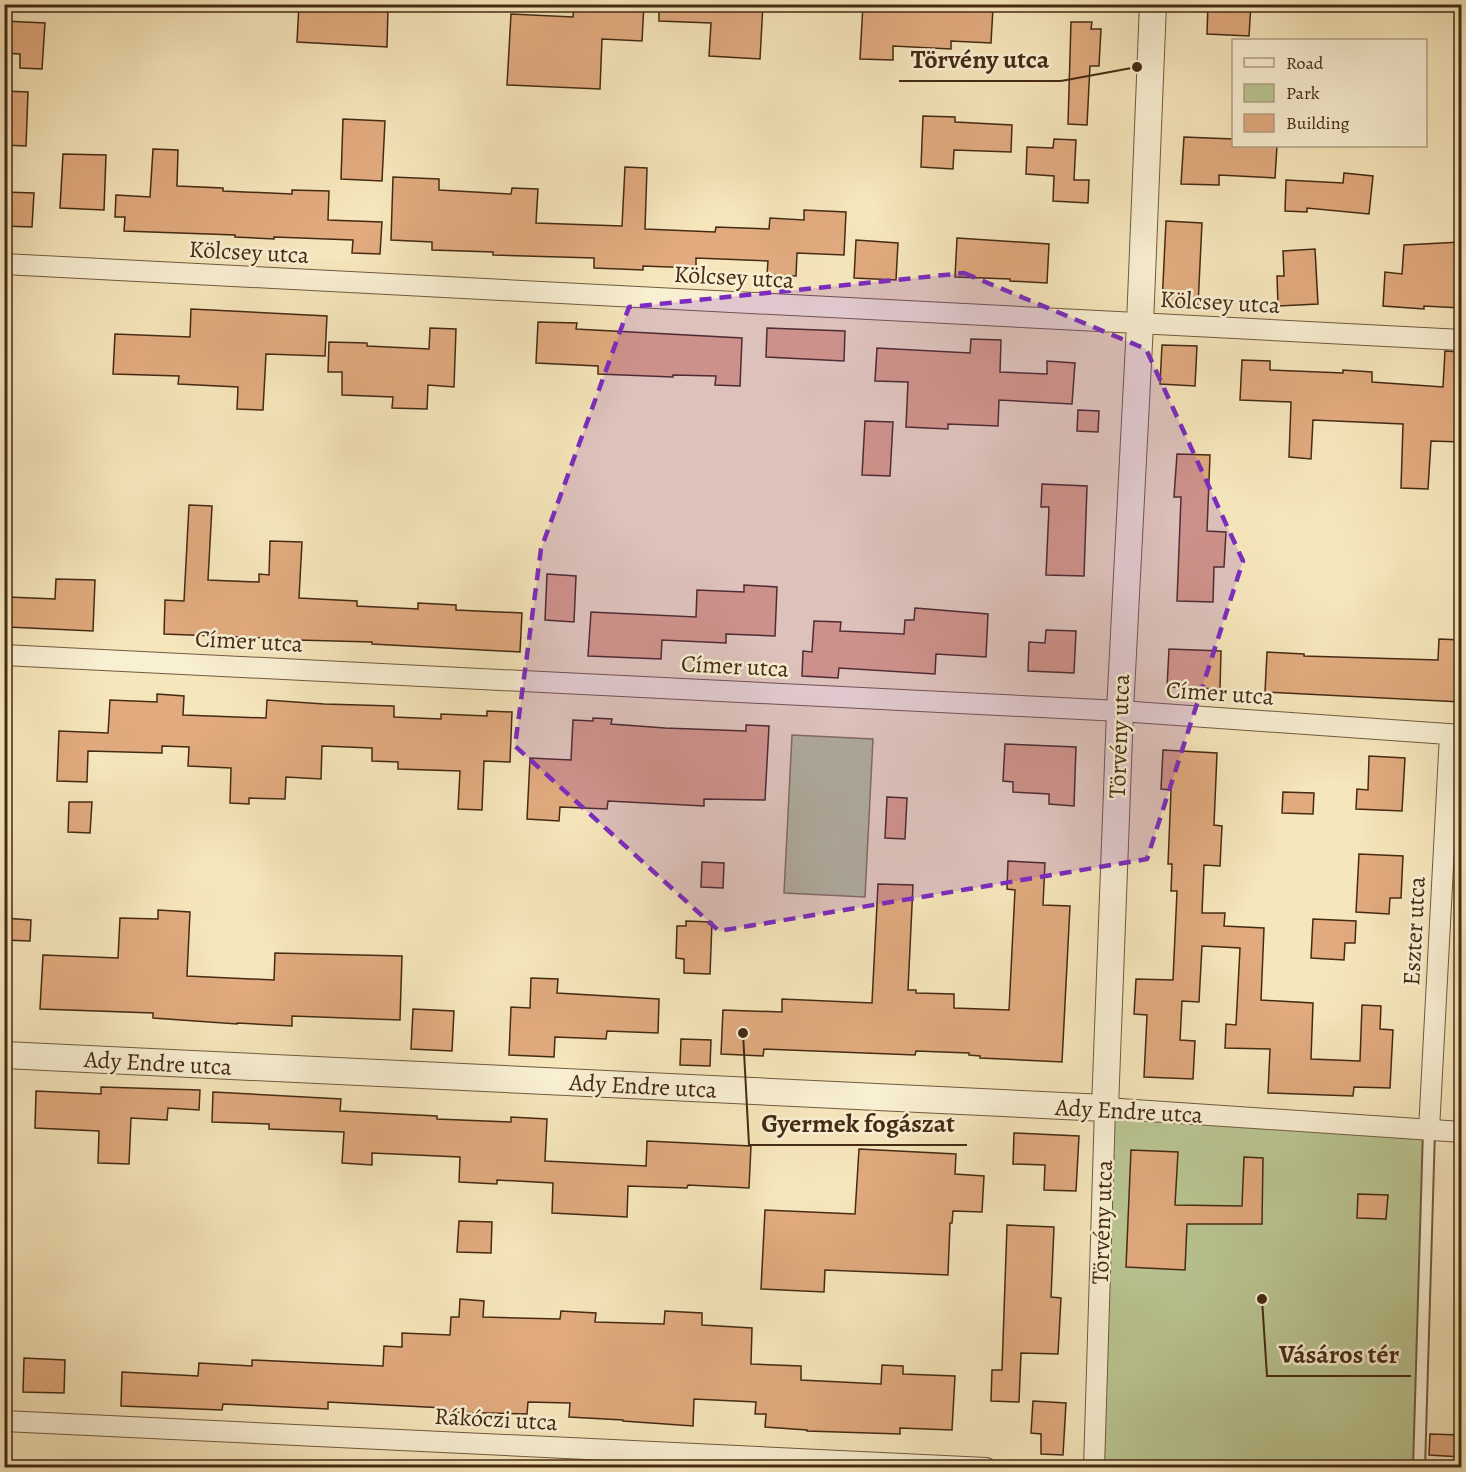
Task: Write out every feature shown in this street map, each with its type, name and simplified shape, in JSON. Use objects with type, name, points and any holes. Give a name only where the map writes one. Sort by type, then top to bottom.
[{"type":"street","name":"Törvény utca","points":[[1094,1467],[1120,711],[1140,324],[1153,4]]},
{"type":"street","name":"Kölcsey utca","points":[[4,264],[1461,340]]},
{"type":"street","name":"Címer utca","points":[[4,655],[1120,711],[1456,735]]},
{"type":"street","name":"Eszter utca","points":[[1429,1130],[1456,735]]},
{"type":"street","name":"Ady Endre utca","points":[[4,1055],[1106,1108],[1461,1132]]},
{"type":"street","name":"Rákóczi utca","points":[[4,1421],[986,1467]]},
{"type":"lane","points":[[1419,1467],[1429,1130]]},
{"type":"highlighted area","points":[[964,273],[1146,349],[1243,561],[1147,859],[719,931],[515,746],[541,549],[629,307]]},
{"type":"green space","points":[[792,735],[873,739],[865,897],[784,893]]},
{"type":"green space","points":[[1105,1108],[1429,1130],[1419,1467],[1094,1468]]},
{"type":"building","points":[[299,4],[388,7],[387,47],[297,42]]},
{"type":"building","points":[[574,4],[644,4],[642,41],[602,39],[600,89],[507,85],[511,14],[573,17]]},
{"type":"building","points":[[659,4],[763,4],[760,59],[709,56],[711,23],[659,21]]},
{"type":"building","points":[[863,4],[953,4],[953,6],[993,8],[991,43],[951,41],[951,49],[893,46],[893,60],[860,59]]},
{"type":"building","points":[[1208,4],[1251,4],[1249,36],[1207,34]]},
{"type":"building","points":[[4,21],[45,23],[42,69],[20,68],[20,54],[4,53]]},
{"type":"building","points":[[1071,22],[1092,22],[1091,29],[1101,29],[1099,66],[1090,66],[1087,125],[1068,124]]},
{"type":"building","points":[[4,91],[28,92],[26,146],[4,145]]},
{"type":"building","points":[[923,116],[955,117],[955,122],[1012,125],[1011,152],[954,150],[953,169],[921,167]]},
{"type":"building","points":[[343,119],[385,121],[382,181],[341,179]]},
{"type":"building","points":[[1184,137],[1232,139],[1232,147],[1277,147],[1275,178],[1219,175],[1219,185],[1181,184]]},
{"type":"building","points":[[1054,139],[1076,140],[1074,180],[1089,180],[1088,203],[1053,201],[1054,176],[1026,174],[1027,147],[1053,148]]},
{"type":"building","points":[[153,149],[178,150],[177,186],[292,194],[292,190],[329,191],[328,220],[382,222],[380,254],[352,253],[353,240],[274,237],[274,239],[235,237],[235,235],[124,231],[125,217],[115,217],[116,195],[150,197]]},
{"type":"building","points":[[63,154],[106,155],[104,210],[60,208]]},
{"type":"building","points":[[625,167],[647,168],[645,229],[715,232],[716,227],[769,229],[770,218],[804,220],[804,210],[846,212],[844,255],[797,253],[796,276],[767,275],[768,261],[696,258],[696,268],[643,266],[643,270],[594,268],[594,258],[493,255],[493,252],[432,250],[432,242],[391,240],[393,177],[439,179],[439,190],[511,194],[512,188],[538,189],[536,223],[622,226]]},
{"type":"building","points":[[1344,173],[1373,176],[1369,214],[1307,208],[1307,212],[1285,211],[1286,180],[1343,183]]},
{"type":"building","points":[[4,192],[34,193],[32,227],[4,226]]},
{"type":"building","points":[[1166,221],[1202,223],[1198,306],[1162,304]]},
{"type":"building","points":[[957,238],[1049,244],[1047,283],[955,277]]},
{"type":"building","points":[[856,240],[898,243],[896,280],[854,278]]},
{"type":"building","points":[[1461,242],[1461,308],[1424,306],[1424,309],[1383,306],[1385,272],[1402,274],[1404,245]]},
{"type":"building","points":[[1315,249],[1318,304],[1278,306],[1277,276],[1284,276],[1283,251]]},
{"type":"building","points":[[191,309],[327,316],[325,356],[266,354],[263,410],[237,409],[238,387],[178,384],[179,376],[113,374],[115,334],[190,337]]},
{"type":"building","points":[[538,322],[577,323],[576,329],[742,338],[740,386],[715,385],[716,376],[598,374],[598,366],[536,363]]},
{"type":"building","points":[[430,328],[456,329],[454,387],[428,385],[427,409],[392,408],[393,397],[342,395],[342,372],[328,372],[329,342],[429,349]]},
{"type":"building","points":[[767,328],[845,331],[844,361],[766,357]]},
{"type":"building","points":[[971,339],[1001,340],[1000,372],[1047,374],[1047,361],[1075,363],[1072,404],[999,400],[998,426],[948,424],[948,429],[906,427],[908,382],[875,381],[877,348],[970,353]]},
{"type":"building","points":[[1162,345],[1197,346],[1195,386],[1160,384]]},
{"type":"building","points":[[1445,351],[1461,352],[1461,442],[1431,441],[1428,489],[1401,488],[1403,424],[1313,420],[1311,459],[1289,457],[1291,402],[1240,400],[1242,360],[1270,361],[1270,370],[1372,372],[1372,382],[1443,387]]},
{"type":"building","points":[[1078,410],[1099,411],[1098,432],[1077,431]]},
{"type":"building","points":[[865,421],[893,422],[890,476],[862,475]]},
{"type":"building","points":[[1177,454],[1210,455],[1207,531],[1226,532],[1224,567],[1214,567],[1213,602],[1177,601],[1181,497],[1174,497]]},
{"type":"building","points":[[1042,484],[1087,486],[1084,576],[1046,575],[1049,507],[1041,507]]},
{"type":"building","points":[[189,505],[212,506],[208,580],[259,582],[259,574],[269,575],[270,541],[302,542],[299,598],[357,601],[357,606],[418,609],[418,603],[456,605],[456,610],[522,613],[520,652],[372,644],[372,642],[297,640],[297,643],[265,642],[266,638],[164,634],[165,600],[184,601]]},
{"type":"building","points":[[547,574],[576,576],[574,622],[545,620]]},
{"type":"building","points":[[56,579],[95,580],[93,631],[8,627],[9,597],[55,599]]},
{"type":"building","points":[[744,585],[777,587],[775,636],[726,634],[726,643],[662,640],[661,659],[588,656],[591,612],[696,617],[697,590],[744,592]]},
{"type":"building","points":[[915,608],[988,614],[986,657],[936,654],[935,674],[839,668],[838,678],[802,676],[803,651],[812,652],[814,621],[841,622],[840,631],[904,634],[905,620],[914,620]]},
{"type":"building","points":[[1046,630],[1076,631],[1074,673],[1028,671],[1029,642],[1045,643]]},
{"type":"building","points":[[1439,639],[1461,640],[1461,702],[1265,692],[1267,652],[1304,654],[1304,656],[1438,660]]},
{"type":"building","points":[[1169,649],[1221,651],[1220,689],[1167,687]]},
{"type":"building","points":[[157,694],[184,696],[183,715],[266,718],[267,700],[394,706],[394,717],[441,719],[441,714],[487,716],[487,711],[512,712],[510,762],[484,761],[482,810],[458,809],[460,771],[398,769],[398,762],[372,761],[372,748],[322,746],[321,779],[286,777],[285,799],[249,798],[249,804],[230,803],[231,768],[188,766],[189,747],[162,746],[162,753],[88,751],[87,782],[57,781],[59,731],[108,733],[110,700],[157,702]]},
{"type":"building","points":[[593,718],[612,719],[611,724],[665,728],[746,731],[746,725],[769,726],[765,800],[704,799],[704,806],[608,801],[607,809],[560,807],[559,821],[527,819],[530,758],[571,760],[573,720],[593,721]]},
{"type":"building","points":[[1005,744],[1076,747],[1074,806],[1049,804],[1049,794],[1013,792],[1013,782],[1003,781]]},
{"type":"building","points":[[1163,750],[1217,753],[1214,825],[1222,826],[1220,866],[1204,865],[1202,913],[1225,913],[1224,926],[1264,928],[1261,1000],[1313,1003],[1311,1059],[1360,1061],[1362,1005],[1381,1006],[1380,1029],[1393,1030],[1390,1088],[1354,1087],[1353,1096],[1268,1093],[1270,1049],[1225,1048],[1226,1024],[1236,1025],[1240,948],[1202,946],[1199,1002],[1182,1001],[1180,1040],[1195,1041],[1193,1079],[1144,1077],[1147,1015],[1134,1014],[1136,979],[1173,980],[1177,891],[1171,891],[1172,864],[1168,864],[1171,790],[1161,789]]},
{"type":"building","points":[[1369,756],[1405,758],[1402,811],[1356,809],[1357,789],[1368,790]]},
{"type":"building","points":[[1283,792],[1314,793],[1313,814],[1282,813]]},
{"type":"building","points":[[887,797],[907,798],[905,839],[885,838]]},
{"type":"building","points":[[69,802],[92,802],[90,833],[68,832]]},
{"type":"building","points":[[1359,854],[1403,856],[1401,898],[1390,898],[1389,914],[1356,912]]},
{"type":"building","points":[[1008,861],[1045,863],[1043,905],[1070,906],[1062,1062],[980,1058],[980,1056],[969,1055],[969,1053],[916,1051],[915,1055],[764,1049],[763,1056],[721,1054],[723,1010],[782,1012],[782,999],[872,1003],[878,884],[913,885],[908,990],[916,990],[916,993],[954,994],[954,1008],[1009,1010],[1015,890],[1007,889]]},
{"type":"building","points":[[702,862],[724,863],[723,888],[701,887]]},
{"type":"building","points":[[158,910],[190,912],[187,976],[274,980],[275,953],[402,956],[400,1020],[292,1016],[292,1026],[153,1018],[153,1013],[40,1009],[43,955],[118,958],[120,918],[158,919]]},
{"type":"building","points":[[4,918],[31,920],[30,941],[4,940]]},
{"type":"building","points":[[1313,919],[1356,921],[1355,943],[1345,943],[1344,960],[1311,958]]},
{"type":"building","points":[[686,921],[712,922],[710,974],[684,973],[684,959],[676,958],[677,926],[686,926]]},
{"type":"building","points":[[531,978],[558,979],[557,993],[659,999],[658,1033],[607,1031],[606,1039],[555,1037],[554,1057],[509,1055],[511,1007],[530,1008]]},
{"type":"building","points":[[413,1009],[454,1011],[452,1051],[411,1049]]},
{"type":"building","points":[[681,1039],[711,1040],[710,1066],[680,1065]]},
{"type":"building","points":[[101,1087],[200,1090],[199,1110],[168,1108],[167,1120],[131,1118],[129,1164],[98,1163],[99,1131],[35,1128],[36,1091],[101,1094]]},
{"type":"building","points":[[213,1092],[341,1099],[340,1111],[437,1116],[437,1119],[511,1122],[511,1117],[547,1119],[545,1161],[646,1166],[647,1141],[751,1146],[749,1188],[688,1185],[687,1188],[628,1186],[627,1217],[552,1213],[553,1183],[497,1180],[497,1184],[459,1182],[460,1157],[372,1153],[372,1165],[342,1163],[344,1132],[269,1129],[269,1124],[212,1122]]},
{"type":"building","points":[[1014,1133],[1079,1136],[1076,1191],[1044,1190],[1045,1165],[1013,1164]]},
{"type":"building","points":[[859,1149],[956,1154],[955,1174],[984,1176],[982,1212],[953,1211],[952,1223],[950,1223],[948,1275],[825,1270],[824,1292],[761,1289],[765,1210],[855,1214]]},
{"type":"building","points":[[1131,1150],[1178,1152],[1175,1205],[1242,1206],[1244,1157],[1263,1158],[1262,1224],[1187,1224],[1185,1270],[1126,1267]]},
{"type":"building","points":[[1358,1194],[1388,1195],[1386,1219],[1357,1218]]},
{"type":"building","points":[[459,1221],[492,1222],[491,1253],[457,1252]]},
{"type":"building","points":[[1007,1225],[1054,1227],[1051,1297],[1061,1298],[1058,1354],[1021,1353],[1019,1402],[991,1401],[992,1370],[1002,1370]]},
{"type":"building","points":[[460,1299],[484,1301],[483,1317],[560,1319],[561,1311],[596,1313],[595,1322],[664,1324],[665,1311],[702,1313],[702,1325],[752,1328],[751,1364],[801,1366],[801,1380],[881,1384],[882,1365],[903,1366],[903,1374],[955,1376],[952,1430],[900,1428],[900,1434],[807,1431],[765,1427],[766,1414],[755,1414],[756,1402],[694,1399],[693,1426],[569,1417],[570,1403],[528,1402],[527,1414],[444,1412],[445,1408],[328,1402],[328,1409],[223,1404],[222,1410],[121,1406],[122,1372],[198,1376],[199,1363],[252,1366],[252,1360],[383,1366],[384,1346],[402,1347],[402,1333],[450,1335],[451,1317],[459,1317]]},
{"type":"building","points":[[24,1358],[65,1360],[64,1393],[23,1392]]},
{"type":"building","points":[[1033,1401],[1066,1403],[1063,1455],[1041,1454],[1041,1434],[1031,1433]]},
{"type":"building","points":[[1430,1434],[1461,1435],[1461,1457],[1429,1455]]},
{"type":"place","name":"Törvény utca","points":[[1137,67]]},
{"type":"place","name":"Gyermek fogászat","points":[[743,1033]]},
{"type":"place","name":"Vásáros tér","points":[[1262,1299]]}]
